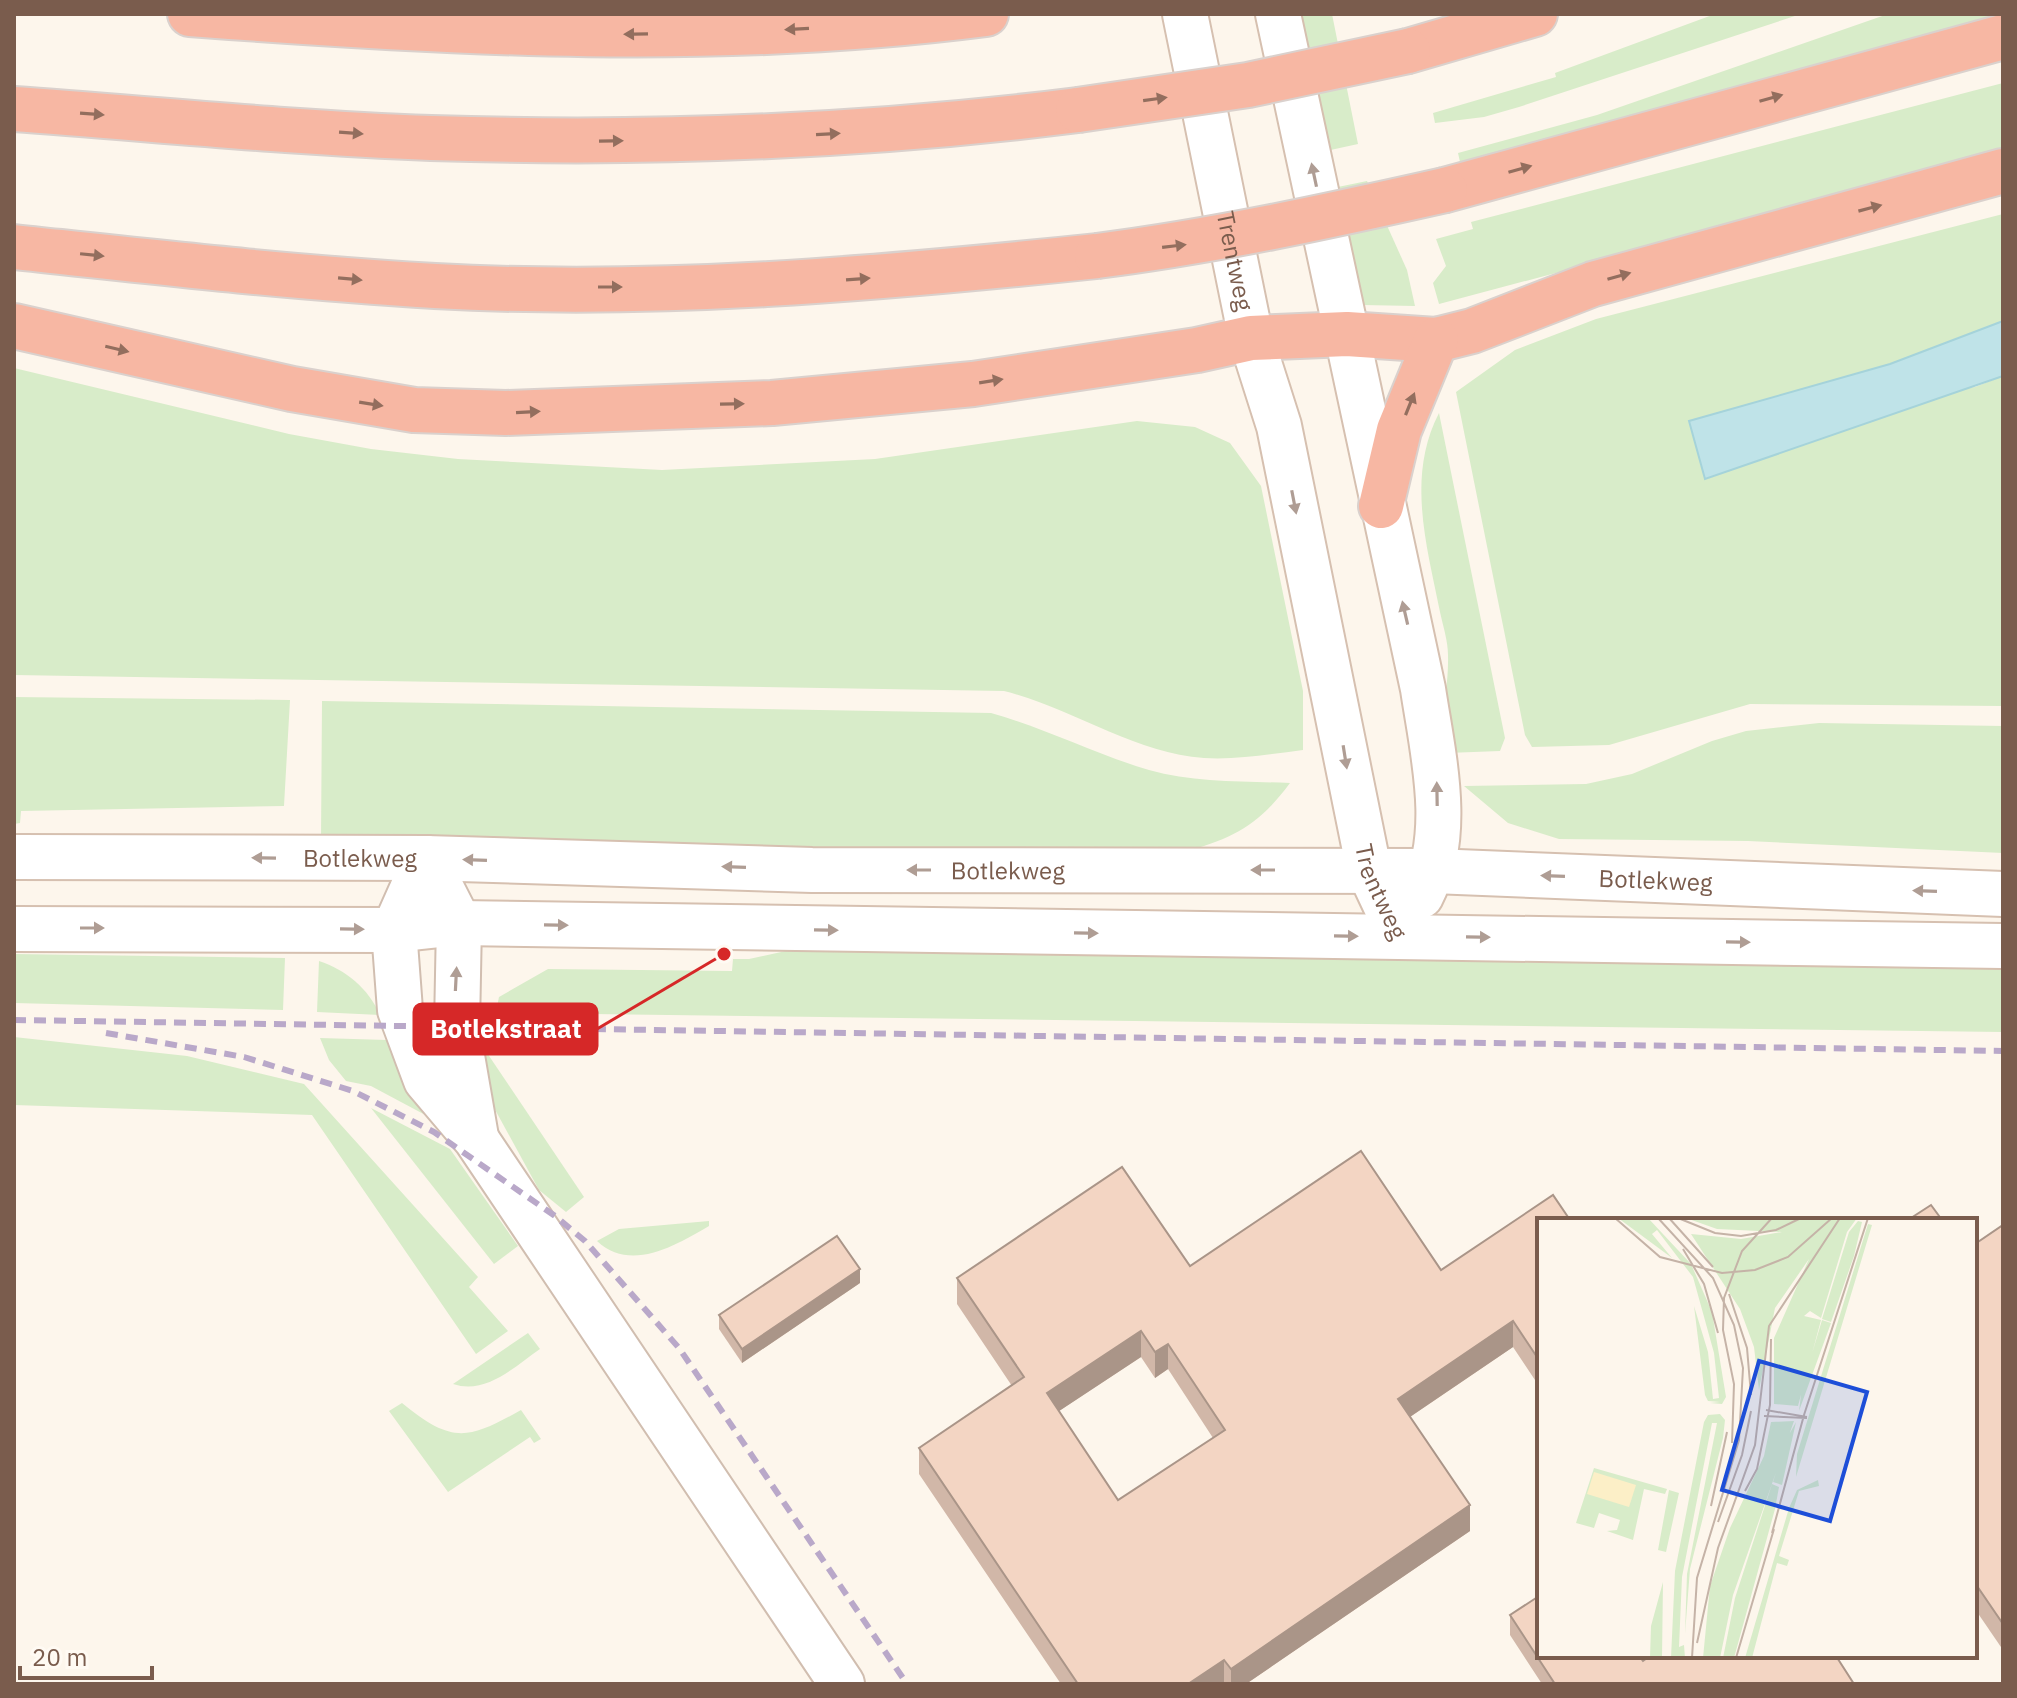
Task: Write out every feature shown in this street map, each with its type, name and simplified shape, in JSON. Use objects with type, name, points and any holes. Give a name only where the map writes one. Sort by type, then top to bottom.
[{"type":"highway","points":[[190,14],[323,24],[572,35],[796,29],[986,14]]},
{"type":"highway","points":[[14,109],[428,138],[583,141],[750,139],[920,129],[1248,85],[1408,51],[1535,14]]},
{"type":"highway","points":[[14,247],[437,286],[780,285],[1097,256],[1231,237],[1445,190],[2003,37]]},
{"type":"highway","points":[[14,326],[372,405],[450,413],[803,400],[973,384],[1197,350],[1251,338],[1347,334],[1436,340],[1472,331],[1593,284],[2003,171]]},
{"type":"highway","points":[[1381,506],[1399,430],[1436,340]]},
{"type":"main road","name":"Trentweg","points":[[1185,14],[1251,338],[1279,426],[1369,870],[1400,936]]},
{"type":"main road","name":"Trentweg","points":[[1278,14],[1381,506],[1423,689],[1438,791],[1433,871],[1400,936]]},
{"type":"main road","name":"Botlekweg","points":[[14,857],[426,858],[812,870],[1433,871],[2003,894]]},
{"type":"main road","points":[[426,858],[459,923],[456,1015],[476,1139]]},
{"type":"main road","points":[[426,858],[394,930],[400,1010],[426,1080],[476,1139],[842,1684]]},
{"type":"main road","points":[[14,929],[394,930],[459,923],[2003,946]]},
{"type":"green space","points":[[1299,14],[1332,14],[1358,144],[1326,151]]},
{"type":"green space","points":[[1715,14],[1801,14],[1519,107],[1484,117],[1435,123],[1433,113],[1556,77],[1555,73]]},
{"type":"green space","points":[[1888,14],[2003,14],[2003,24],[1483,160],[1460,162],[1458,153],[1597,115]]},
{"type":"green space","points":[[2003,83],[2003,154],[1439,304],[1433,283],[1446,266],[1436,239],[1473,229],[1471,222]]},
{"type":"green space","points":[[1367,181],[1407,270],[1415,306],[1362,305],[1333,188]]},
{"type":"green space","points":[[2003,214],[2003,321],[1890,364],[1689,422],[1975,387],[2003,376],[2003,706],[1750,704],[1609,745],[1532,747],[1525,735],[1456,392],[1515,350],[1596,319]]},
{"type":"green space","points":[[14,368],[289,434],[371,449],[458,459],[662,470],[875,459],[1137,421],[1195,427],[1230,443],[1261,486],[1303,691],[1303,750],[1229,758],[1178,754],[1128,739],[1004,691],[14,675]]},
{"type":"green space","points":[[1439,413],[1505,738],[1500,751],[1447,753],[1444,715],[1448,650],[1425,537],[1421,487],[1429,437]]},
{"type":"green space","points":[[14,697],[290,700],[284,806],[21,811],[20,823],[14,824]]},
{"type":"green space","points":[[322,701],[991,713],[1129,764],[1166,774],[1219,781],[1290,783],[1267,810],[1244,828],[1216,842],[1183,852],[321,840]]},
{"type":"green space","points":[[1819,723],[2003,726],[2003,853],[1748,841],[1559,839],[1508,823],[1464,786],[1586,784],[1632,774],[1712,741],[1746,731]]},
{"type":"green space","points":[[831,941],[2003,962],[2003,1032],[516,1013],[495,1017],[499,997],[548,969],[732,971],[733,959],[749,959]]},
{"type":"green space","points":[[14,954],[285,958],[283,1010],[14,1003]]},
{"type":"green space","points":[[319,961],[355,981],[380,1015],[317,1012]]},
{"type":"green space","points":[[14,1037],[187,1056],[304,1084],[478,1277],[469,1287],[508,1331],[476,1354],[312,1115],[14,1105]]},
{"type":"green space","points":[[320,1038],[387,1040],[431,1118],[371,1086],[346,1081],[329,1060]]},
{"type":"green space","points":[[479,1041],[584,1197],[566,1212],[539,1190],[481,1084]]},
{"type":"green space","points":[[371,1108],[450,1149],[518,1246],[494,1264]]},
{"type":"green space","points":[[709,1221],[709,1226],[653,1253],[624,1255],[597,1241],[619,1229]]},
{"type":"green space","points":[[528,1333],[540,1349],[510,1371],[477,1386],[453,1384]]},
{"type":"green space","points":[[402,1403],[434,1426],[460,1433],[487,1427],[521,1410],[541,1439],[534,1443],[530,1437],[448,1492],[389,1411]]},
{"type":"water","points":[[2003,321],[2003,376],[1705,479],[1689,421],[1890,364]]},
{"type":"building","points":[[1361,1151],[1441,1270],[1553,1195],[1569,1218],[1537,1218],[1537,1357],[1513,1321],[1398,1399],[1470,1505],[1231,1669],[1224,1660],[1188,1684],[1078,1684],[919,1448],[1024,1377],[957,1278],[1122,1167],[1190,1266]],"holes":[[[1141,1331],[1155,1352],[1168,1344],[1225,1430],[1118,1500],[1047,1393]]]},
{"type":"building","points":[[1931,1205],[1941,1218],[1911,1218]]},
{"type":"building","points":[[2003,1225],[2003,1624],[1977,1586],[1977,1243]]},
{"type":"building","points":[[837,1236],[860,1269],[742,1349],[719,1315]]},
{"type":"building","points":[[1537,1597],[1537,1656],[1510,1615]]},
{"type":"building","points":[[1538,1658],[1641,1658],[1643,1661],[1647,1658],[1837,1658],[1854,1684],[1555,1684]]},
{"type":"railway","points":[[14,1020],[2003,1051]]},
{"type":"railway","points":[[106,1033],[244,1057],[353,1091],[434,1132],[555,1216],[585,1241],[679,1348],[907,1684]]},
{"type":"place","name":"Botlekstraat","points":[[724,954]]}]
